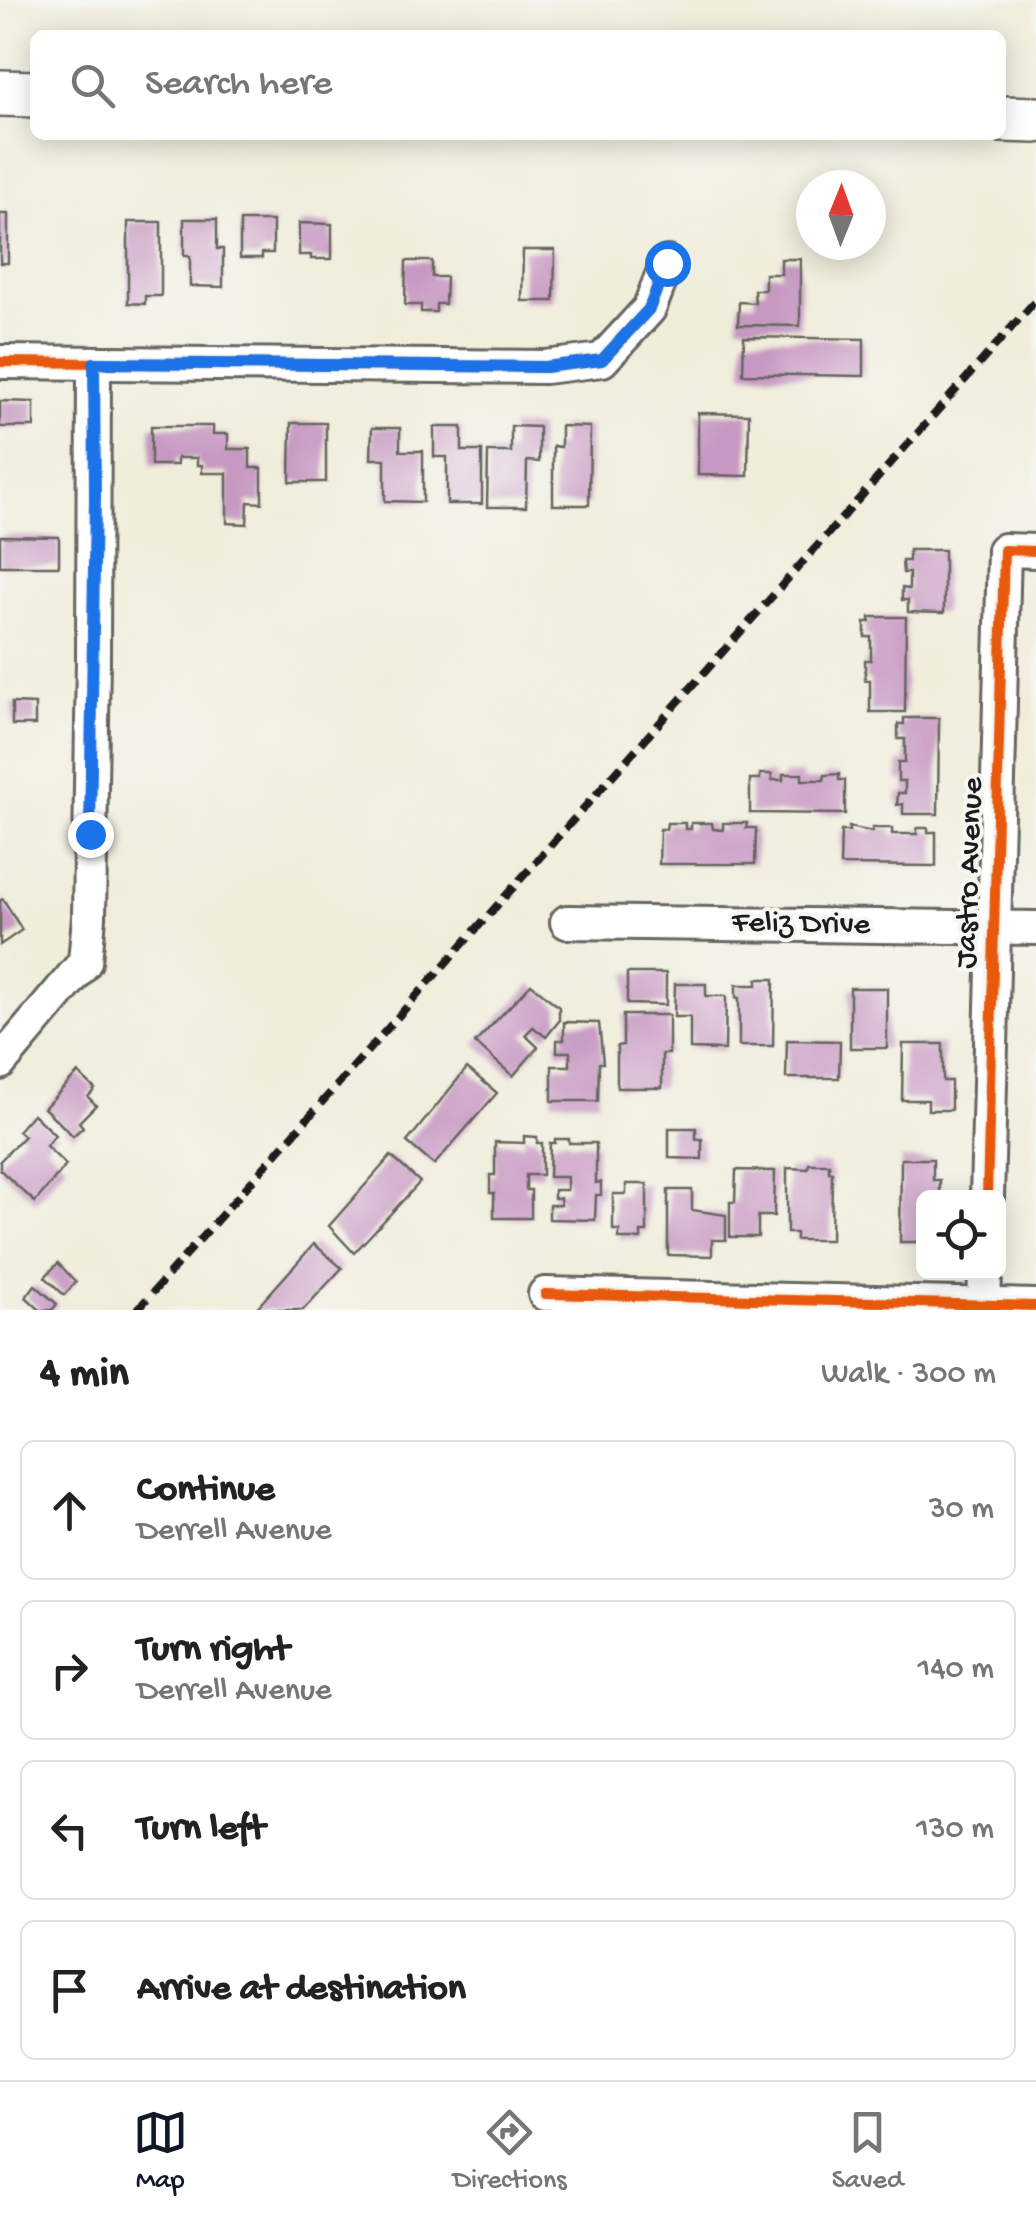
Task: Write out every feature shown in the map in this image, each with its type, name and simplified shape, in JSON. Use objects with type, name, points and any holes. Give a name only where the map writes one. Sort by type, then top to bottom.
[{"type":"highway","points":[[0,93],[30,94]]},
{"type":"highway","points":[[1006,119],[1036,120]]},
{"type":"street","points":[[0,362],[545,367],[602,360],[649,309],[667,263]]},
{"type":"street","points":[[2,1056],[85,962],[93,677],[94,363]]},
{"type":"street","name":"Jastro Avenue","points":[[987,1190],[994,928],[1020,550]]},
{"type":"street","name":"Feliz Drive","points":[[567,922],[1036,928]]},
{"type":"street","points":[[984,1308],[985,1280]]},
{"type":"street","points":[[544,1294],[984,1308],[1036,1306]]},
{"type":"building","points":[[0,214],[8,214],[8,263],[0,263]]},
{"type":"building","points":[[184,219],[217,219],[217,249],[223,249],[223,287],[190,286],[190,256],[184,256]]},
{"type":"building","points":[[240,221],[273,221],[273,253],[262,253],[262,258],[240,258]]},
{"type":"building","points":[[128,222],[161,222],[161,296],[145,296],[145,304],[128,303]]},
{"type":"building","points":[[299,223],[332,224],[332,259],[299,255]]},
{"type":"building","points":[[523,250],[555,250],[554,301],[522,301]]},
{"type":"building","points":[[781,259],[800,260],[800,326],[738,325],[739,302],[755,303],[754,290],[765,290],[765,274],[781,274]]},
{"type":"building","points":[[406,261],[432,261],[432,277],[446,277],[445,304],[436,304],[436,312],[421,312],[421,305],[405,305]]},
{"type":"building","points":[[744,337],[864,339],[864,376],[743,374]]},
{"type":"building","points":[[0,401],[34,402],[34,427],[0,427]]},
{"type":"building","points":[[698,413],[749,414],[748,476],[698,475]]},
{"type":"building","points":[[291,423],[326,423],[326,482],[290,482]]},
{"type":"building","points":[[151,426],[213,426],[213,434],[228,434],[228,449],[250,449],[250,468],[262,468],[262,503],[248,502],[247,524],[227,523],[227,473],[202,473],[197,458],[177,458],[177,465],[151,465]]},
{"type":"building","points":[[511,426],[539,427],[539,462],[527,461],[526,507],[487,507],[488,452],[511,452]]},
{"type":"building","points":[[561,426],[590,427],[589,505],[553,505],[553,446],[561,447]]},
{"type":"building","points":[[434,427],[462,427],[462,451],[482,451],[482,504],[447,504],[447,457],[434,457]]},
{"type":"building","points":[[372,428],[400,428],[400,451],[423,451],[423,502],[385,501],[385,459],[371,459]]},
{"type":"building","points":[[0,536],[59,537],[59,566],[0,566]]},
{"type":"building","points":[[909,550],[944,550],[944,613],[908,612],[902,588],[909,589],[909,573],[903,573],[902,561],[909,561]]},
{"type":"building","points":[[870,617],[906,617],[905,712],[870,712],[870,680],[865,680],[865,660],[871,660],[871,637],[865,637],[865,622],[870,622]]},
{"type":"building","points":[[12,703],[35,704],[35,725],[12,725]]},
{"type":"building","points":[[904,718],[939,718],[938,814],[903,814],[903,804],[897,805],[898,793],[905,793],[905,781],[898,781],[898,762],[905,762],[905,739],[898,739],[898,724],[904,724]]},
{"type":"building","points":[[760,774],[772,774],[772,780],[783,780],[783,774],[802,774],[802,780],[824,780],[825,775],[839,774],[839,780],[845,780],[845,814],[750,813],[750,779],[760,779]]},
{"type":"building","points":[[667,823],[685,823],[685,829],[691,829],[691,823],[712,823],[713,829],[723,830],[723,823],[747,823],[746,828],[756,828],[755,864],[659,864],[660,829],[666,829]]},
{"type":"building","points":[[849,827],[872,832],[872,828],[892,828],[892,834],[917,834],[917,828],[928,828],[928,832],[936,832],[936,866],[840,865],[841,831],[849,831]]},
{"type":"building","points":[[3,899],[22,930],[0,945],[0,901]]},
{"type":"building","points":[[627,973],[666,973],[666,1005],[627,1004]]},
{"type":"building","points":[[757,979],[774,979],[773,1046],[739,1046],[736,985],[757,985]]},
{"type":"building","points":[[531,984],[559,1007],[559,1021],[546,1037],[533,1027],[525,1035],[538,1047],[513,1076],[475,1043]]},
{"type":"building","points":[[675,984],[706,984],[706,996],[726,996],[725,1050],[690,1049],[690,1017],[674,1017]]},
{"type":"building","points":[[850,988],[887,988],[887,1048],[850,1048]]},
{"type":"building","points":[[623,1015],[669,1015],[669,1054],[662,1054],[662,1088],[617,1088],[617,1046],[623,1045]]},
{"type":"building","points":[[564,1022],[599,1023],[603,1063],[599,1063],[598,1101],[552,1101],[552,1066],[570,1066],[570,1052],[557,1052],[557,1040],[564,1040]]},
{"type":"building","points":[[787,1040],[840,1041],[839,1078],[786,1078]]},
{"type":"building","points":[[903,1044],[943,1044],[943,1081],[951,1081],[951,1110],[928,1110],[928,1100],[902,1100]]},
{"type":"building","points":[[467,1068],[497,1093],[434,1165],[407,1142]]},
{"type":"building","points":[[78,1073],[95,1089],[88,1097],[96,1105],[79,1122],[83,1127],[73,1136],[44,1108]]},
{"type":"building","points":[[33,1114],[55,1135],[46,1146],[66,1165],[35,1202],[0,1170],[0,1161],[24,1136],[18,1131]]},
{"type":"building","points":[[669,1128],[696,1128],[696,1139],[702,1139],[702,1159],[669,1158]]},
{"type":"building","points":[[524,1136],[537,1137],[537,1143],[542,1143],[542,1175],[526,1175],[526,1190],[531,1190],[531,1218],[494,1218],[490,1175],[495,1175],[495,1142],[524,1143]]},
{"type":"building","points":[[555,1139],[596,1143],[596,1183],[601,1182],[601,1195],[596,1195],[595,1220],[549,1219],[549,1205],[561,1205],[560,1198],[554,1198],[554,1190],[567,1190],[567,1177],[549,1177],[550,1143],[555,1143]]},
{"type":"building","points":[[391,1156],[420,1182],[354,1253],[329,1226]]},
{"type":"building","points":[[901,1159],[933,1159],[933,1180],[940,1180],[940,1190],[916,1190],[916,1242],[900,1242]]},
{"type":"building","points":[[809,1164],[829,1164],[832,1172],[831,1240],[796,1240],[796,1233],[787,1233],[787,1168],[808,1169]]},
{"type":"building","points":[[736,1170],[775,1171],[774,1216],[758,1216],[758,1237],[730,1237],[730,1202],[735,1202]]},
{"type":"building","points":[[626,1184],[647,1184],[647,1232],[641,1232],[641,1239],[619,1239],[619,1230],[613,1230],[613,1194],[626,1194]]},
{"type":"building","points":[[668,1190],[692,1190],[692,1210],[726,1215],[726,1240],[712,1240],[712,1256],[668,1255]]},
{"type":"building","points":[[314,1244],[342,1268],[303,1310],[255,1310]]},
{"type":"building","points":[[58,1263],[76,1282],[64,1295],[45,1277]]},
{"type":"building","points":[[35,1285],[57,1304],[52,1310],[40,1310],[26,1297]]},
{"type":"railway","points":[[137,1310],[1036,300]]},
{"type":"cycle path","points":[[0,362],[545,367],[602,360],[649,309],[667,263]]},
{"type":"cycle path","points":[[987,1190],[1004,550],[1036,551]]},
{"type":"cycle path","points":[[545,1294],[1036,1306]]},
{"type":"route","points":[[90,834],[94,363],[545,367],[602,360],[649,309],[667,263]]}]
